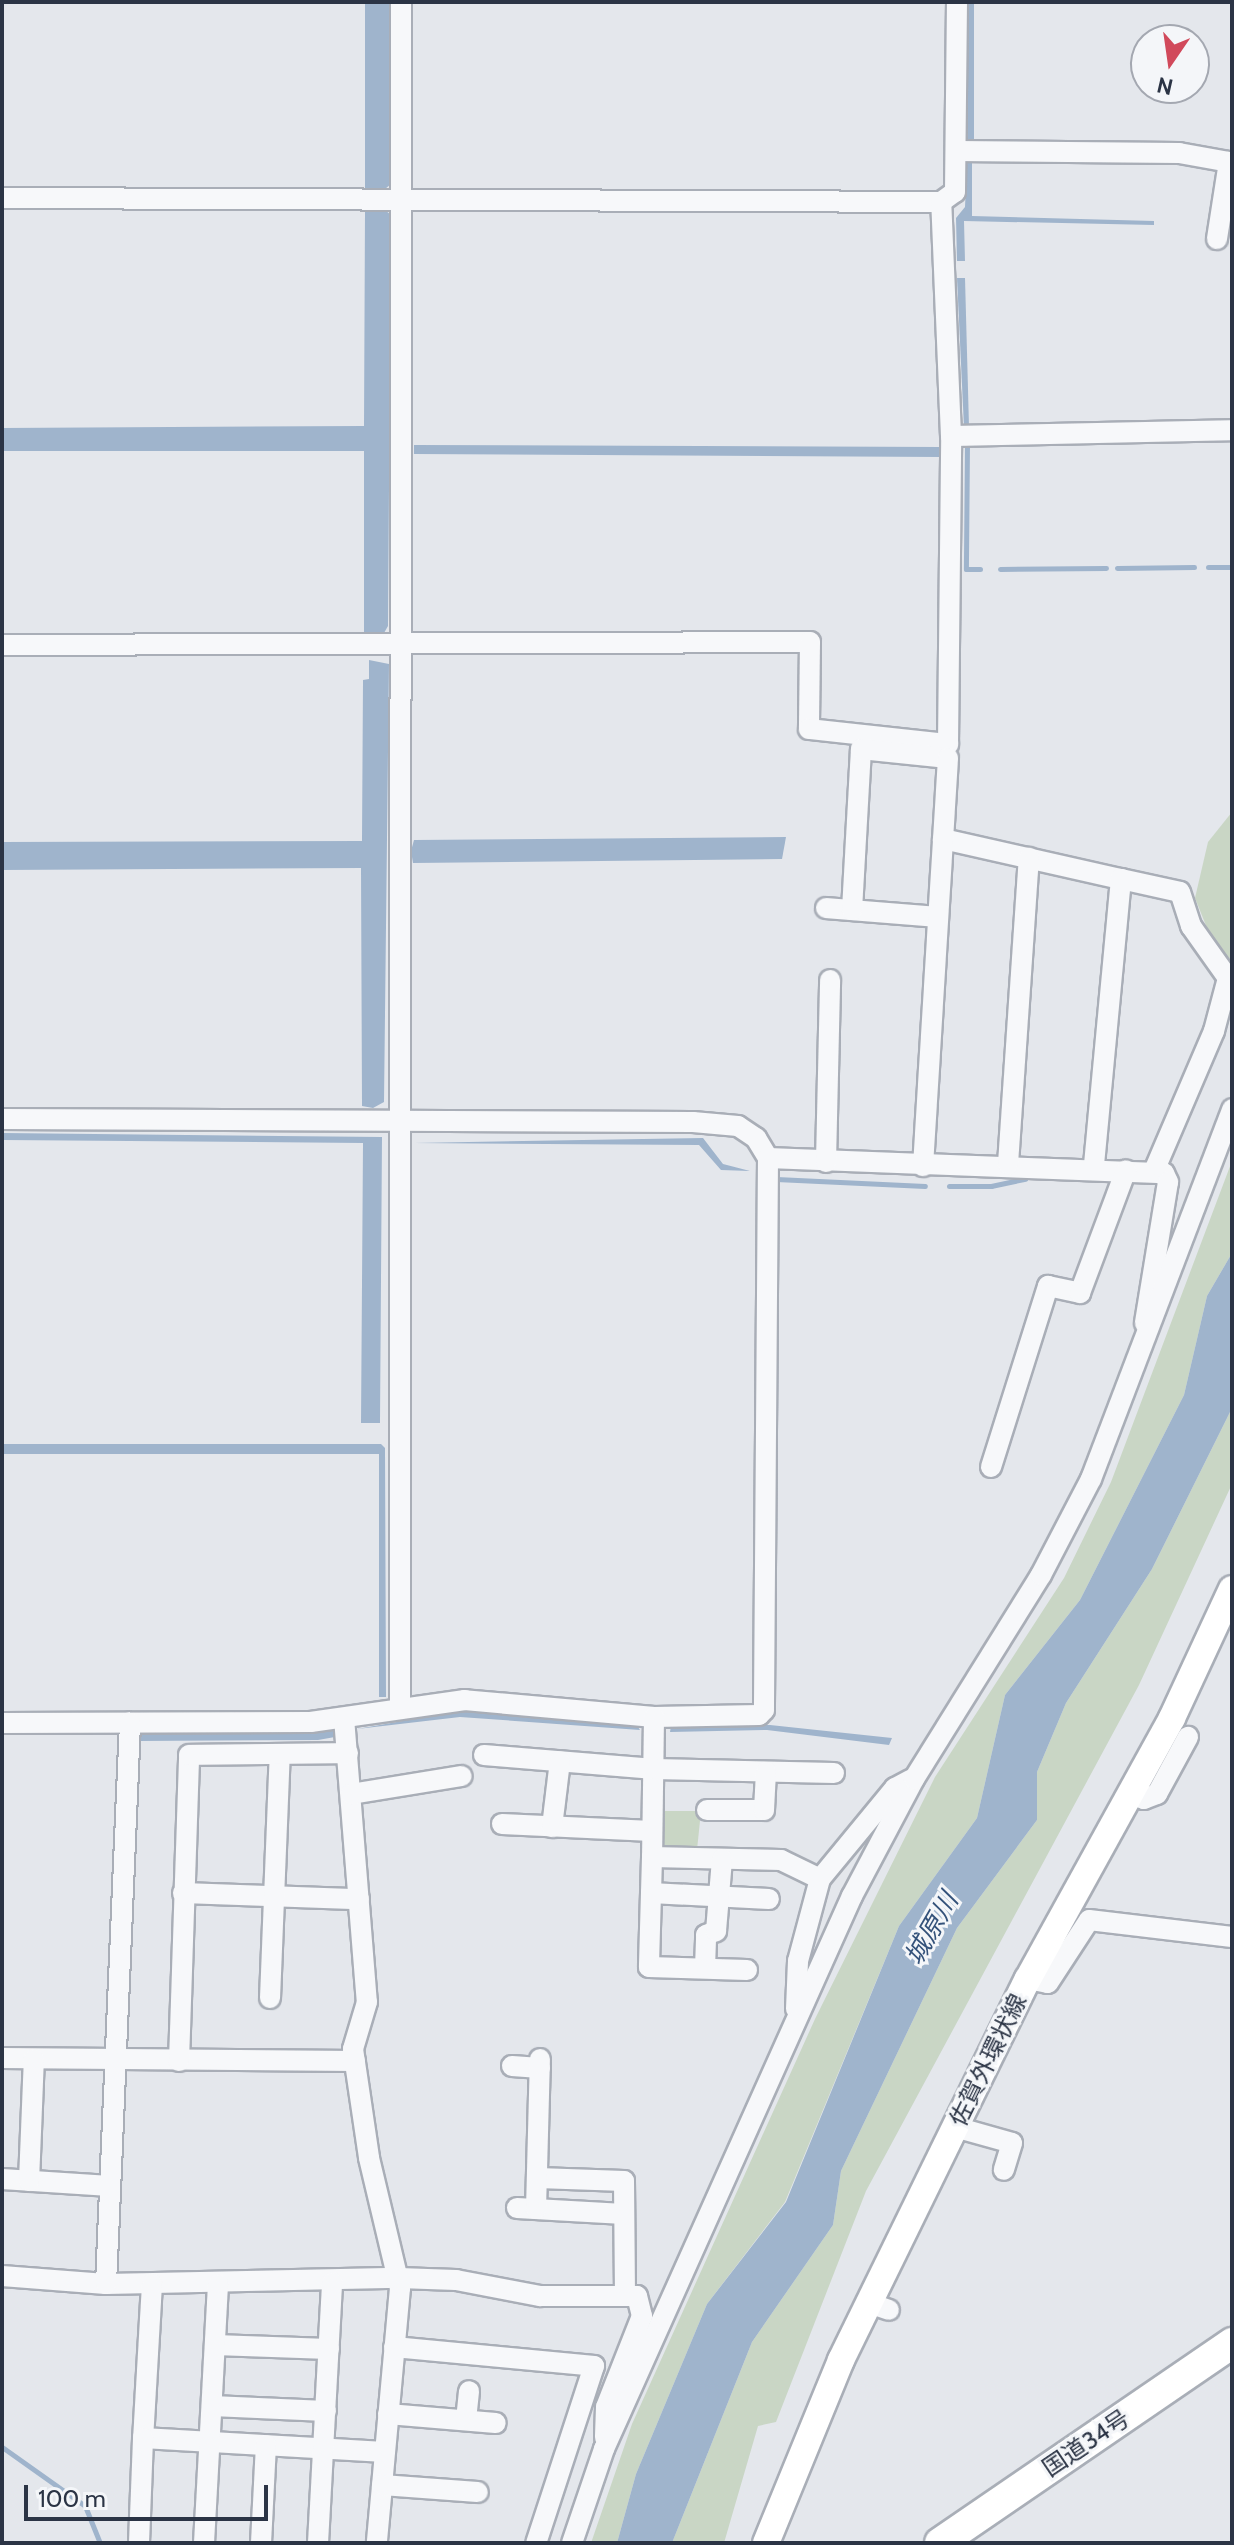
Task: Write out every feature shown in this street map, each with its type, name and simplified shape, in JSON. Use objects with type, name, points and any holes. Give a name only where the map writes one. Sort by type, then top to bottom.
[{"type":"highway","name":"国道34号","points":[[940,2543],[1232,2343]]},
{"type":"main road","name":"佐賀外環状線","points":[[766,2543],[879,2307],[955,2127],[1028,1979],[1129,1794],[1232,1589]]},
{"type":"street","points":[[400,1709],[401,2]]},
{"type":"street","points":[[2,198],[941,202],[955,192],[957,2]]},
{"type":"street","points":[[957,151],[1179,153],[1229,162],[1217,239]]},
{"type":"street","points":[[2,645],[403,647],[810,642],[809,729],[948,744],[951,436],[941,202]]},
{"type":"street","points":[[951,436],[1232,430]]},
{"type":"street","points":[[852,910],[861,749],[948,758],[923,1166]]},
{"type":"street","points":[[943,839],[1180,892],[1191,926],[1230,976],[1198,1071],[1154,1171]]},
{"type":"street","points":[[1008,1164],[1029,858]]},
{"type":"street","points":[[1094,1166],[1121,879]]},
{"type":"street","points":[[826,908],[938,917]]},
{"type":"street","points":[[826,1162],[830,980]]},
{"type":"street","points":[[572,2543],[604,2449],[796,2018],[914,1779],[1041,1575],[1091,1479],[1140,1358],[1232,1109]]},
{"type":"street","points":[[2,1119],[738,1126],[756,1138],[768,1158],[764,1710],[759,1715],[654,1717],[465,1700],[344,1718],[2,1723]]},
{"type":"street","points":[[768,1158],[923,1166],[1094,1166],[1164,1173],[1168,1182],[1140,1358]]},
{"type":"street","points":[[991,1467],[1048,1286],[1080,1293],[1126,1170]]},
{"type":"street","points":[[654,1717],[649,1967],[747,1970]]},
{"type":"street","points":[[344,1718],[367,2002],[357,2021],[355,2061],[369,2158],[399,2278],[377,2543]]},
{"type":"street","points":[[106,2284],[130,1723]]},
{"type":"street","points":[[1129,1794],[1144,1799],[1157,1794],[1188,1737]]},
{"type":"street","points":[[179,2061],[189,1755],[348,1753]]},
{"type":"street","points":[[270,1998],[280,1754]]},
{"type":"street","points":[[484,1755],[654,1769],[834,1773]]},
{"type":"street","points":[[552,1827],[560,1761]]},
{"type":"street","points":[[707,1810],[764,1810],[766,1772]]},
{"type":"street","points":[[351,1794],[462,1776]]},
{"type":"street","points":[[796,2018],[798,1961],[820,1879],[895,1788],[914,1779]]},
{"type":"street","points":[[502,1824],[652,1831]]},
{"type":"street","points":[[652,1857],[781,1860],[820,1879]]},
{"type":"street","points":[[705,1968],[706,1935],[716,1931],[722,1859]]},
{"type":"street","points":[[183,1893],[359,1899]]},
{"type":"street","points":[[651,1893],[769,1899]]},
{"type":"street","points":[[1028,1979],[1048,1983],[1089,1920],[1232,1937]]},
{"type":"street","points":[[2,2058],[355,2061]]},
{"type":"street","points":[[29,2181],[34,2059]]},
{"type":"street","points":[[512,2066],[540,2063],[538,2178],[526,2209],[624,2214]]},
{"type":"street","points":[[955,2127],[1012,2143],[1004,2170]]},
{"type":"street","points":[[538,2178],[624,2181],[625,2294]]},
{"type":"street","points":[[2,2179],[110,2186]]},
{"type":"street","points":[[2,2276],[106,2284],[332,2282],[399,2278],[456,2280],[540,2296],[637,2296],[642,2316],[606,2407],[604,2449]]},
{"type":"street","points":[[318,2543],[332,2282]]},
{"type":"street","points":[[139,2543],[152,2284]]},
{"type":"street","points":[[204,2543],[218,2284]]},
{"type":"street","points":[[215,2345],[329,2349]]},
{"type":"street","points":[[394,2347],[594,2366],[536,2543]]},
{"type":"street","points":[[466,2420],[469,2391]]},
{"type":"street","points":[[212,2406],[326,2411]]},
{"type":"street","points":[[388,2414],[496,2423]]},
{"type":"street","points":[[143,2438],[385,2452]]},
{"type":"street","points":[[261,2543],[266,2445]]},
{"type":"street","points":[[382,2485],[478,2492]]},
{"type":"green space","points":[[1232,812],[1230,959],[1211,938],[1195,898],[1208,842]]},
{"type":"green space","points":[[1232,1161],[1232,1253],[1207,1296],[1184,1395],[1080,1600],[1005,1695],[977,1818],[899,1926],[785,2202],[707,2304],[636,2474],[617,2543],[591,2543],[632,2424],[815,2019],[935,1777],[1064,1578],[1111,1482]]},
{"type":"green space","points":[[1232,1408],[1232,1484],[1139,1685],[866,2191],[776,2422],[758,2426],[724,2543],[672,2543],[752,2342],[833,2225],[841,2171],[957,1928],[1037,1820],[1037,1772],[1066,1703],[1152,1569]]},
{"type":"green space","points":[[665,1811],[701,1811],[697,1850],[663,1850]]},
{"type":"water","points":[[365,2],[392,2],[391,184],[385,189],[365,189]]},
{"type":"water","points":[[968,2],[974,2],[974,142],[967,142]]},
{"type":"water","points":[[967,162],[972,162],[972,216],[1154,221],[1154,225],[964,221],[965,261],[957,261],[956,218],[965,207]]},
{"type":"water","points":[[385,210],[391,215],[388,626],[384,633],[364,633],[364,451],[2,451],[2,428],[364,426],[365,211]]},
{"type":"water","points":[[957,278],[965,278],[969,427],[964,427]]},
{"type":"water","points":[[414,445],[941,447],[941,457],[414,454]]},
{"type":"water","points":[[369,660],[389,664],[384,1102],[373,1108],[362,1106],[361,868],[2,870],[2,842],[362,841],[363,680],[369,679]]},
{"type":"water","points":[[786,837],[782,859],[413,863],[411,851],[414,840]]},
{"type":"water","points":[[2,1133],[382,1137],[380,1423],[361,1423],[363,1143],[2,1140]]},
{"type":"water","points":[[703,1138],[723,1164],[750,1171],[721,1170],[699,1145],[414,1143]]},
{"type":"water","name":"城原川","points":[[1232,1253],[1232,1408],[1152,1569],[1066,1703],[1037,1772],[1037,1820],[957,1928],[841,2171],[833,2225],[752,2342],[672,2543],[617,2543],[636,2474],[707,2304],[786,2202],[899,1926],[977,1818],[1005,1695],[1080,1600],[1184,1395],[1207,1296]]},
{"type":"water","points":[[2,1444],[381,1444],[385,1448],[386,1697],[379,1697],[379,1454],[2,1454]]},
{"type":"water","points":[[459,1711],[638,1727],[640,1730],[460,1717],[357,1729]]},
{"type":"water","points":[[770,1725],[892,1738],[889,1745],[767,1730],[670,1732],[671,1726]]},
{"type":"water","points":[[335,1729],[335,1737],[318,1740],[138,1741],[139,1733]]},
{"type":"waterway","points":[[967,444],[966,569],[980,569]]},
{"type":"waterway","points":[[1117,568],[1194,567]]},
{"type":"waterway","points":[[1208,567],[1232,567]]},
{"type":"waterway","points":[[1000,569],[1106,568]]},
{"type":"waterway","points":[[776,1179],[925,1186]]},
{"type":"waterway","points":[[949,1186],[991,1186],[1025,1179]]},
{"type":"waterway","points":[[2,2447],[85,2506],[100,2543]]}]
